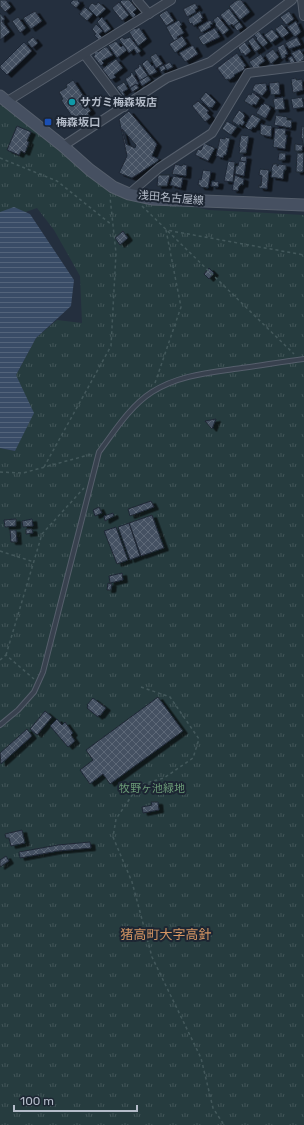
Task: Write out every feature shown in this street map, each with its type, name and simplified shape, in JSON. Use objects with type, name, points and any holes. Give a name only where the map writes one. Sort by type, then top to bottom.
[{"type":"main road","name":"浅田名古屋線","points":[[3,99],[63,146],[90,170],[108,183],[129,194],[152,199],[304,205]]},
{"type":"street","points":[[137,0],[149,14]]},
{"type":"street","points":[[3,99],[84,54],[171,0]]},
{"type":"street","points":[[63,146],[167,78],[210,62],[292,0]]},
{"type":"street","points":[[302,0],[304,16]]},
{"type":"street","points":[[84,54],[124,106]]},
{"type":"street","points":[[129,194],[159,168],[212,133],[248,73],[304,66]]},
{"type":"lane","points":[[0,725],[18,710],[34,692],[43,672],[99,452],[116,430],[135,407],[152,393],[173,382],[192,375],[302,359]]},
{"type":"path","points":[[0,158],[57,181],[113,225]]},
{"type":"path","points":[[44,467],[111,346],[116,253],[108,183]]},
{"type":"path","points":[[129,194],[302,359]]},
{"type":"path","points":[[166,230],[304,255]]},
{"type":"path","points":[[152,393],[181,307],[166,230]]},
{"type":"path","points":[[0,472],[23,473],[99,452]]},
{"type":"path","points":[[0,660],[6,655],[42,534],[93,478]]},
{"type":"path","points":[[0,551],[34,562]]},
{"type":"path","points":[[6,655],[38,682]]},
{"type":"path","points":[[141,687],[170,697],[199,739],[194,758],[164,778],[139,785],[116,819],[113,837],[132,882],[152,957],[201,1058],[213,1108],[224,1125]]},
{"type":"green space","name":"牧野ヶ池緑地","points":[[6,102],[129,194],[209,210],[304,215],[304,1125],[0,1125],[0,448],[15,451],[16,375],[36,338],[57,320],[82,323],[80,276],[54,230],[37,208],[0,221],[0,106]]},
{"type":"water","points":[[14,207],[30,214],[74,280],[71,306],[36,338],[16,375],[34,413],[15,451],[0,448],[0,212]]},
{"type":"building","points":[[0,0],[6,0],[11,7],[5,12],[0,6]]},
{"type":"building","points":[[73,0],[79,0],[78,1],[80,3],[76,8],[70,3]]},
{"type":"building","points":[[122,0],[129,0],[137,9],[133,12],[136,15],[133,18],[120,2]]},
{"type":"building","points":[[237,0],[241,0],[250,12],[240,20],[229,6]]},
{"type":"building","points":[[98,2],[106,9],[97,17],[88,8],[92,3],[96,5]]},
{"type":"building","points":[[119,2],[129,15],[122,21],[112,8]]},
{"type":"building","points":[[195,3],[198,8],[195,10],[196,12],[187,17],[183,9]]},
{"type":"building","points":[[85,7],[93,14],[87,21],[79,14]]},
{"type":"building","points":[[229,8],[239,22],[233,26],[232,24],[229,26],[220,15]]},
{"type":"building","points":[[167,10],[174,21],[166,26],[159,15]]},
{"type":"building","points":[[35,11],[42,21],[31,29],[23,18]]},
{"type":"building","points":[[200,11],[203,18],[201,19],[202,21],[193,26],[192,23],[190,24],[188,19]]},
{"type":"building","points":[[289,11],[294,19],[286,25],[280,17]]},
{"type":"building","points":[[0,13],[5,19],[2,21],[10,32],[0,40]]},
{"type":"building","points":[[218,16],[229,30],[223,35],[213,20]]},
{"type":"building","points":[[18,17],[26,28],[20,33],[12,21]]},
{"type":"building","points":[[102,17],[111,29],[105,33],[97,22]]},
{"type":"building","points":[[179,20],[182,25],[180,26],[184,33],[177,37],[178,39],[174,41],[166,27]]},
{"type":"building","points":[[210,20],[213,24],[210,25],[211,27],[201,33],[198,27]]},
{"type":"building","points":[[296,21],[301,32],[295,37],[287,27]]},
{"type":"building","points":[[239,22],[243,27],[237,31],[234,26]]},
{"type":"building","points":[[96,24],[103,31],[99,34],[102,37],[99,40],[94,35],[96,34],[92,29]]},
{"type":"building","points":[[282,24],[289,33],[282,38],[275,29]]},
{"type":"building","points":[[139,27],[147,39],[138,46],[129,32]]},
{"type":"building","points":[[215,28],[220,37],[203,45],[198,37]]},
{"type":"building","points":[[272,29],[279,37],[271,43],[264,35]]},
{"type":"building","points":[[259,31],[268,43],[263,47],[254,35]]},
{"type":"building","points":[[182,36],[187,44],[175,53],[169,44]]},
{"type":"building","points":[[33,37],[38,43],[32,48],[27,42]]},
{"type":"building","points":[[123,37],[124,39],[130,37],[141,51],[137,54],[134,49],[129,53],[119,39]]},
{"type":"building","points":[[253,37],[261,48],[255,52],[248,41]]},
{"type":"building","points":[[297,37],[301,45],[289,49],[285,43]]},
{"type":"building","points":[[116,41],[121,47],[123,45],[127,50],[117,58],[108,45]]},
{"type":"building","points":[[24,42],[32,51],[7,75],[0,68],[0,66]]},
{"type":"building","points":[[245,42],[251,51],[245,56],[243,53],[241,54],[238,47]]},
{"type":"building","points":[[284,44],[288,54],[282,59],[277,47]]},
{"type":"building","points":[[193,45],[198,54],[185,62],[179,53]]},
{"type":"building","points":[[107,47],[113,55],[102,61],[104,63],[101,66],[93,56],[97,50],[98,52]]},
{"type":"building","points":[[273,49],[279,57],[271,64],[265,55]]},
{"type":"building","points":[[300,49],[304,56],[304,60],[297,63],[291,53]]},
{"type":"building","points":[[156,53],[163,64],[156,68],[150,57]]},
{"type":"building","points":[[237,53],[246,66],[244,67],[245,69],[234,75],[235,76],[229,80],[226,80],[217,68]]},
{"type":"building","points":[[261,54],[265,61],[259,65],[260,67],[258,69],[257,67],[254,69],[249,62]]},
{"type":"building","points":[[292,56],[295,62],[291,64],[288,58]]},
{"type":"building","points":[[116,59],[123,68],[114,75],[116,77],[111,80],[102,69]]},
{"type":"building","points":[[148,60],[152,66],[153,65],[157,72],[149,75],[142,64]]},
{"type":"building","points":[[170,62],[173,67],[167,70],[164,65]]},
{"type":"building","points":[[140,64],[148,76],[140,81],[134,70],[139,67],[138,65]]},
{"type":"building","points":[[164,65],[166,69],[161,72],[159,67]]},
{"type":"building","points":[[132,72],[139,84],[136,84],[130,88],[125,79],[131,75],[130,74]]},
{"type":"building","points":[[148,76],[151,80],[142,86],[139,81]]},
{"type":"building","points":[[296,78],[296,80],[302,79],[303,90],[293,93],[291,79]]},
{"type":"building","name":"サガミ梅森坂店","points":[[73,80],[85,98],[81,101],[83,103],[85,102],[91,111],[88,113],[90,117],[80,124],[75,116],[73,118],[61,100],[63,99],[59,92],[67,87],[66,85]]},
{"type":"building","points":[[124,82],[128,89],[123,92],[125,95],[123,96],[116,87]]},
{"type":"building","points":[[279,82],[280,94],[271,95],[269,83]]},
{"type":"building","points":[[266,83],[267,90],[262,96],[252,90],[255,84]]},
{"type":"building","points":[[136,84],[139,88],[132,92],[130,88]]},
{"type":"building","points":[[206,92],[216,102],[212,108],[209,108],[200,99]]},
{"type":"building","points":[[252,92],[260,98],[256,105],[253,104],[252,106],[244,101],[249,94],[251,95]]},
{"type":"building","points":[[283,97],[285,109],[275,110],[273,99]]},
{"type":"building","points":[[302,97],[304,107],[293,109],[291,99]]},
{"type":"building","points":[[198,101],[209,111],[207,112],[211,117],[205,122],[192,106]]},
{"type":"building","points":[[264,103],[271,108],[266,118],[256,113]]},
{"type":"building","points":[[239,110],[245,116],[243,120],[245,122],[242,126],[240,124],[239,126],[232,121]]},
{"type":"building","points":[[129,111],[157,144],[152,156],[159,159],[158,161],[132,178],[119,173],[127,156],[119,119]],"holes":[[[122,129],[136,145],[135,148],[126,144]]]},
{"type":"building","points":[[252,114],[261,119],[255,128],[253,127],[249,130],[245,126]]},
{"type":"building","points":[[276,115],[287,117],[287,120],[292,120],[291,128],[274,125]]},
{"type":"building","points":[[227,121],[237,127],[231,135],[222,129]]},
{"type":"building","points":[[261,124],[272,126],[271,137],[260,134]]},
{"type":"building","points":[[17,126],[31,132],[27,141],[29,142],[25,153],[21,151],[19,155],[7,150]]},
{"type":"building","points":[[302,126],[304,127],[304,144],[301,138]]},
{"type":"building","points":[[275,128],[286,129],[285,135],[287,135],[285,149],[273,147]]},
{"type":"building","points":[[241,135],[249,136],[246,153],[239,153]]},
{"type":"building","points":[[225,137],[230,138],[226,155],[224,155],[223,158],[216,156],[220,138],[225,139]]},
{"type":"building","points":[[204,143],[215,148],[208,161],[195,155],[198,149],[201,150]]},
{"type":"building","points":[[295,144],[303,145],[302,151],[295,151]]},
{"type":"building","points":[[279,153],[286,153],[285,160],[278,160]]},
{"type":"building","points":[[297,153],[304,153],[303,172],[296,172]]},
{"type":"building","points":[[241,156],[247,157],[246,162],[240,161]]},
{"type":"building","points":[[228,161],[235,162],[233,182],[224,181]]},
{"type":"building","points":[[239,161],[246,162],[244,176],[235,174],[236,166],[238,166]]},
{"type":"building","points":[[175,164],[182,166],[183,164],[187,165],[186,176],[172,174]]},
{"type":"building","points":[[273,164],[277,164],[277,166],[279,164],[286,165],[283,179],[271,177]]},
{"type":"building","points":[[260,169],[269,170],[267,189],[259,188],[259,185],[261,186],[262,176],[259,175]]},
{"type":"building","points":[[203,170],[211,171],[208,188],[200,187],[200,185],[198,185],[199,179],[201,180]]},
{"type":"building","points":[[158,175],[170,175],[167,186],[157,186]]},
{"type":"building","points":[[235,175],[244,179],[243,185],[241,184],[239,186],[238,191],[232,190]]},
{"type":"building","points":[[173,176],[183,178],[181,188],[170,185]]},
{"type":"building","points":[[212,181],[219,182],[218,187],[211,186]]},
{"type":"building","points":[[123,231],[128,238],[120,245],[115,238]]},
{"type":"building","points":[[209,268],[214,273],[209,279],[204,274]]},
{"type":"building","points":[[216,419],[212,429],[205,421]]},
{"type":"building","points":[[151,501],[154,507],[130,516],[128,509]]},
{"type":"building","points":[[99,507],[102,513],[95,516],[93,510]]},
{"type":"building","points":[[113,513],[114,516],[105,521],[104,516]]},
{"type":"building","points":[[152,515],[164,548],[141,556],[129,523]]},
{"type":"building","points":[[16,519],[16,526],[5,527],[4,520]]},
{"type":"building","points":[[32,519],[33,526],[23,527],[22,521]]},
{"type":"building","points":[[129,523],[140,556],[130,560],[118,527]]},
{"type":"building","points":[[116,527],[128,560],[117,564],[104,531]]},
{"type":"building","points":[[26,529],[32,529],[33,533],[26,534]]},
{"type":"building","points":[[10,530],[16,530],[17,542],[11,542]]},
{"type":"building","points":[[122,573],[123,580],[110,583],[109,576]]},
{"type":"building","points":[[108,583],[112,584],[111,590],[107,590]]},
{"type":"building","points":[[158,697],[183,731],[110,784],[103,774],[90,784],[80,770],[93,760],[86,750]]},
{"type":"building","points":[[93,698],[106,708],[98,717],[87,708],[87,705]]},
{"type":"building","points":[[45,711],[52,717],[37,735],[30,729]]},
{"type":"building","points":[[57,719],[62,725],[65,722],[73,733],[71,735],[75,741],[68,747],[50,726]]},
{"type":"building","points":[[27,729],[32,736],[1,764],[0,753]]},
{"type":"building","points":[[151,802],[158,802],[159,810],[143,813],[142,807],[152,805]]},
{"type":"building","points":[[22,830],[25,843],[11,846],[9,838],[6,838],[5,834]]},
{"type":"building","points":[[90,842],[91,848],[58,851],[20,858],[19,852],[58,845]]},
{"type":"building","points":[[6,856],[9,861],[0,867],[0,860]]},
{"type":"place","name":"サガミ梅森坂店","points":[[72,102]]},
{"type":"place","name":"梅森坂口","points":[[48,122]]},
{"type":"district","name":"猪高町大字高針","points":[[166,934]]}]
